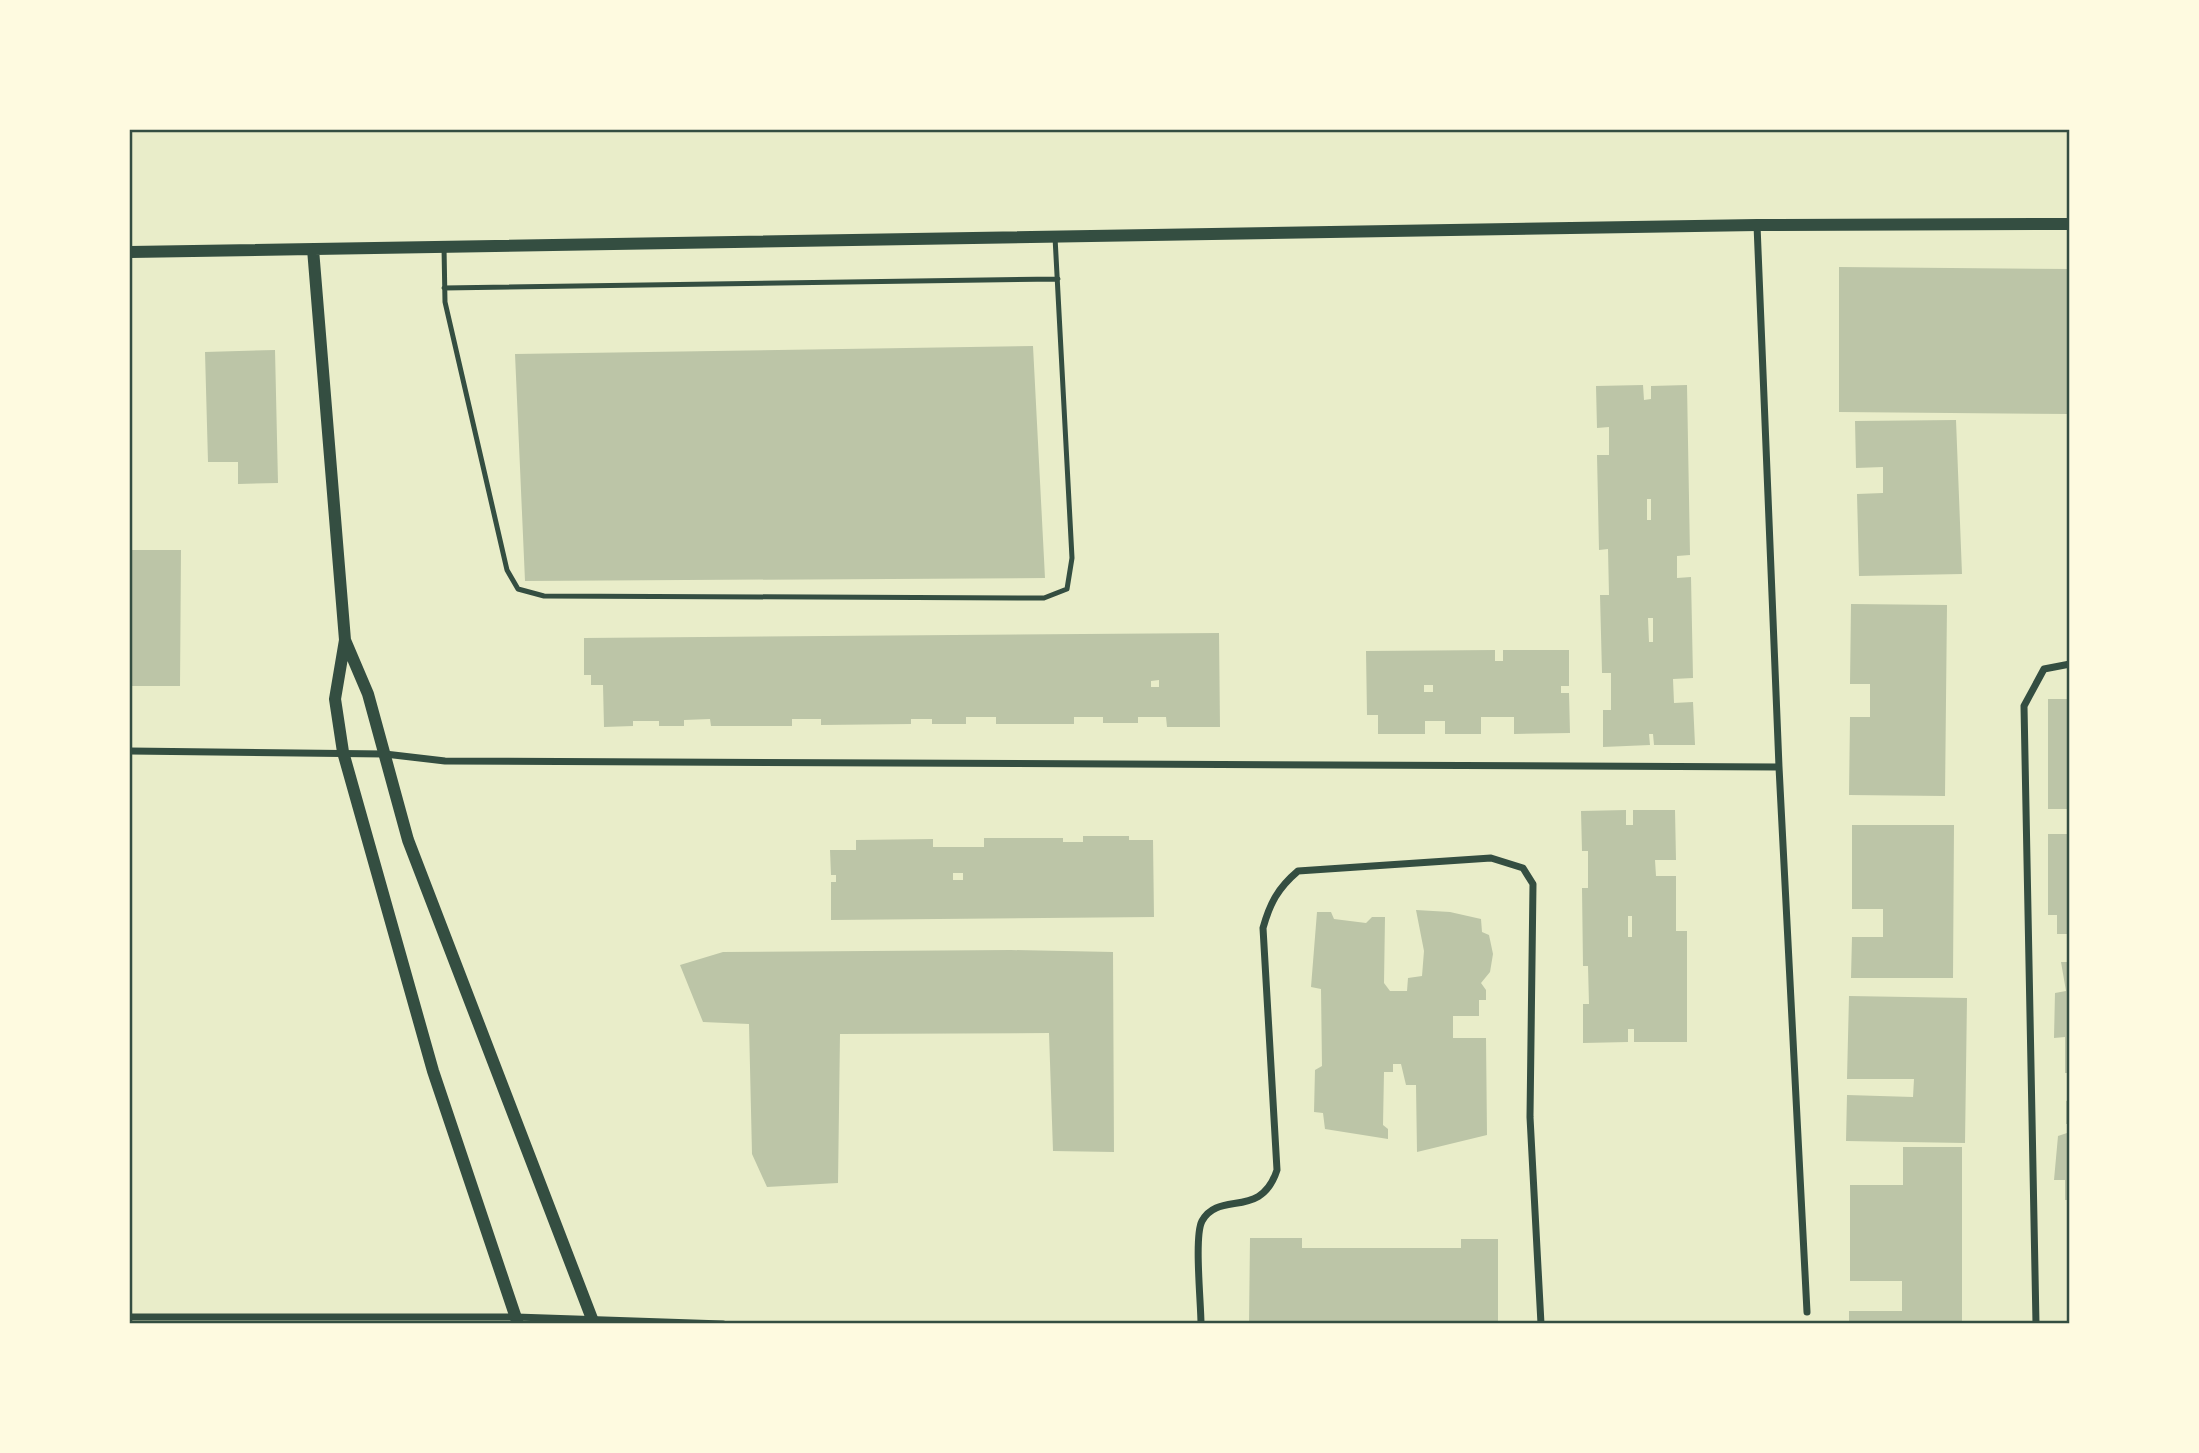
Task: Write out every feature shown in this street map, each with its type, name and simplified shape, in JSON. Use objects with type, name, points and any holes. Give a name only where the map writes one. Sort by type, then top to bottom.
[{"type":"street","points":[[1757,225],[1779,768],[1807,1312]]},
{"type":"street","points":[[130,252],[1757,225],[2070,225]]},
{"type":"street","points":[[313,249],[345,640],[335,699],[343,752],[433,1071],[517,1320]]},
{"type":"street","points":[[345,640],[368,694],[408,840],[593,1321]]},
{"type":"street","points":[[2036,1324],[2024,706],[2044,669],[2070,664]]},
{"type":"street","points":[[130,751],[343,752],[459,761],[1779,768]]},
{"type":"street","points":[[1201,1324],[1199,1240],[1202,1221],[1216,1208],[1259,1198],[1272,1187],[1277,1170],[1263,928],[1276,895],[1298,871],[1491,858],[1523,869],[1533,884],[1531,1116],[1541,1324]]},
{"type":"street","points":[[130,1317],[723,1324]]},
{"type":"lane","points":[[444,247],[444,288],[448,316],[507,570],[518,589],[544,596],[1044,598],[1067,589],[1072,558],[1055,237]]},
{"type":"lane","points":[[444,288],[1058,279]]},
{"type":"building","points":[[1839,267],[2070,269],[2070,414],[1839,412]]},
{"type":"building","points":[[1033,346],[1045,578],[525,581],[515,354]]},
{"type":"building","points":[[275,350],[278,483],[238,484],[238,462],[208,462],[205,352]]},
{"type":"building","points":[[1643,385],[1644,400],[1651,399],[1651,386],[1687,385],[1690,555],[1677,556],[1677,578],[1691,577],[1693,678],[1673,679],[1674,703],[1693,702],[1695,745],[1654,745],[1653,734],[1649,734],[1650,745],[1603,747],[1603,710],[1611,710],[1611,673],[1602,673],[1600,595],[1609,595],[1608,549],[1599,550],[1597,455],[1609,455],[1609,427],[1597,428],[1596,386]],"holes":[[[1647,499],[1651,499],[1651,520],[1647,520]],[[1648,618],[1653,618],[1653,642],[1649,642]]]},
{"type":"building","points":[[1956,420],[1962,574],[1859,576],[1857,494],[1883,493],[1883,467],[1856,468],[1855,421]]},
{"type":"building","points":[[130,550],[181,550],[180,686],[130,686]]},
{"type":"building","points":[[1851,604],[1947,605],[1945,796],[1849,795],[1850,717],[1870,717],[1870,684],[1850,684]]},
{"type":"building","points":[[1219,633],[1220,727],[1167,727],[1166,717],[1138,717],[1138,723],[1103,723],[1103,717],[1074,717],[1074,724],[996,724],[996,717],[966,717],[966,724],[932,724],[932,719],[911,719],[911,724],[821,725],[821,719],[792,719],[792,726],[711,726],[710,719],[684,720],[684,726],[659,726],[659,721],[633,721],[633,726],[604,727],[603,685],[591,685],[591,675],[584,675],[584,638]],"holes":[[[1159,680],[1159,687],[1151,687],[1151,681]]]},
{"type":"building","points":[[1495,650],[1495,661],[1503,661],[1503,650],[1569,650],[1569,686],[1561,686],[1561,693],[1569,693],[1570,733],[1514,734],[1514,717],[1481,717],[1481,734],[1445,734],[1445,721],[1425,721],[1425,734],[1378,734],[1378,715],[1367,715],[1366,651]],"holes":[[[1424,685],[1433,685],[1433,692],[1424,692]]]},
{"type":"building","points":[[2048,699],[2070,699],[2070,809],[2048,809]]},
{"type":"building","points":[[1626,810],[1626,825],[1633,825],[1633,810],[1675,810],[1676,860],[1655,860],[1656,876],[1676,876],[1676,931],[1687,931],[1687,1042],[1634,1042],[1634,1029],[1628,1029],[1628,1042],[1583,1043],[1583,1004],[1589,1004],[1588,966],[1583,966],[1582,888],[1588,888],[1588,851],[1582,851],[1581,811]],"holes":[[[1628,916],[1632,916],[1632,937],[1628,937]]]},
{"type":"building","points":[[1852,825],[1954,825],[1953,978],[1851,978],[1852,937],[1883,937],[1883,909],[1852,909]]},
{"type":"building","points":[[2048,834],[2070,834],[2070,934],[2057,934],[2057,915],[2048,915]]},
{"type":"building","points":[[1083,836],[1129,836],[1129,840],[1153,840],[1154,917],[831,920],[831,882],[836,882],[836,875],[831,875],[830,850],[856,850],[856,840],[933,839],[933,847],[984,847],[984,838],[1063,838],[1063,842],[1083,842]],"holes":[[[953,873],[963,873],[963,880],[953,880]]]},
{"type":"building","points":[[1416,910],[1450,912],[1481,919],[1482,932],[1489,935],[1493,954],[1490,972],[1481,983],[1486,990],[1486,1000],[1479,1000],[1479,1016],[1453,1016],[1453,1038],[1486,1038],[1487,1135],[1417,1152],[1416,1085],[1406,1085],[1401,1064],[1393,1064],[1393,1072],[1384,1072],[1383,1125],[1388,1129],[1388,1139],[1325,1129],[1323,1113],[1314,1112],[1315,1070],[1322,1066],[1321,989],[1311,987],[1317,912],[1331,912],[1334,919],[1366,923],[1372,917],[1385,917],[1384,983],[1390,991],[1407,991],[1408,978],[1422,976],[1424,951]]},
{"type":"building","points":[[723,952],[1113,952],[1114,1152],[1053,1151],[1049,1033],[840,1034],[838,1183],[767,1187],[752,1154],[749,1024],[703,1022],[680,965]]},
{"type":"building","points":[[2061,962],[2070,962],[2070,1073],[2065,1073],[2065,1037],[2054,1038],[2055,993],[2066,991]]},
{"type":"building","points":[[1849,996],[1967,998],[1965,1143],[1846,1141],[1847,1095],[1913,1097],[1914,1079],[1847,1079]]},
{"type":"building","points":[[2070,1100],[2070,1124],[2066,1124],[2066,1101]]},
{"type":"building","points":[[2070,1132],[2070,1200],[2065,1200],[2065,1180],[2054,1180],[2058,1136]]},
{"type":"building","points":[[1903,1147],[1962,1147],[1962,1324],[1849,1324],[1849,1311],[1902,1311],[1902,1281],[1850,1281],[1850,1185],[1903,1185]]},
{"type":"building","points":[[1250,1238],[1302,1238],[1302,1248],[1461,1248],[1461,1239],[1498,1239],[1498,1324],[1249,1324]]}]
